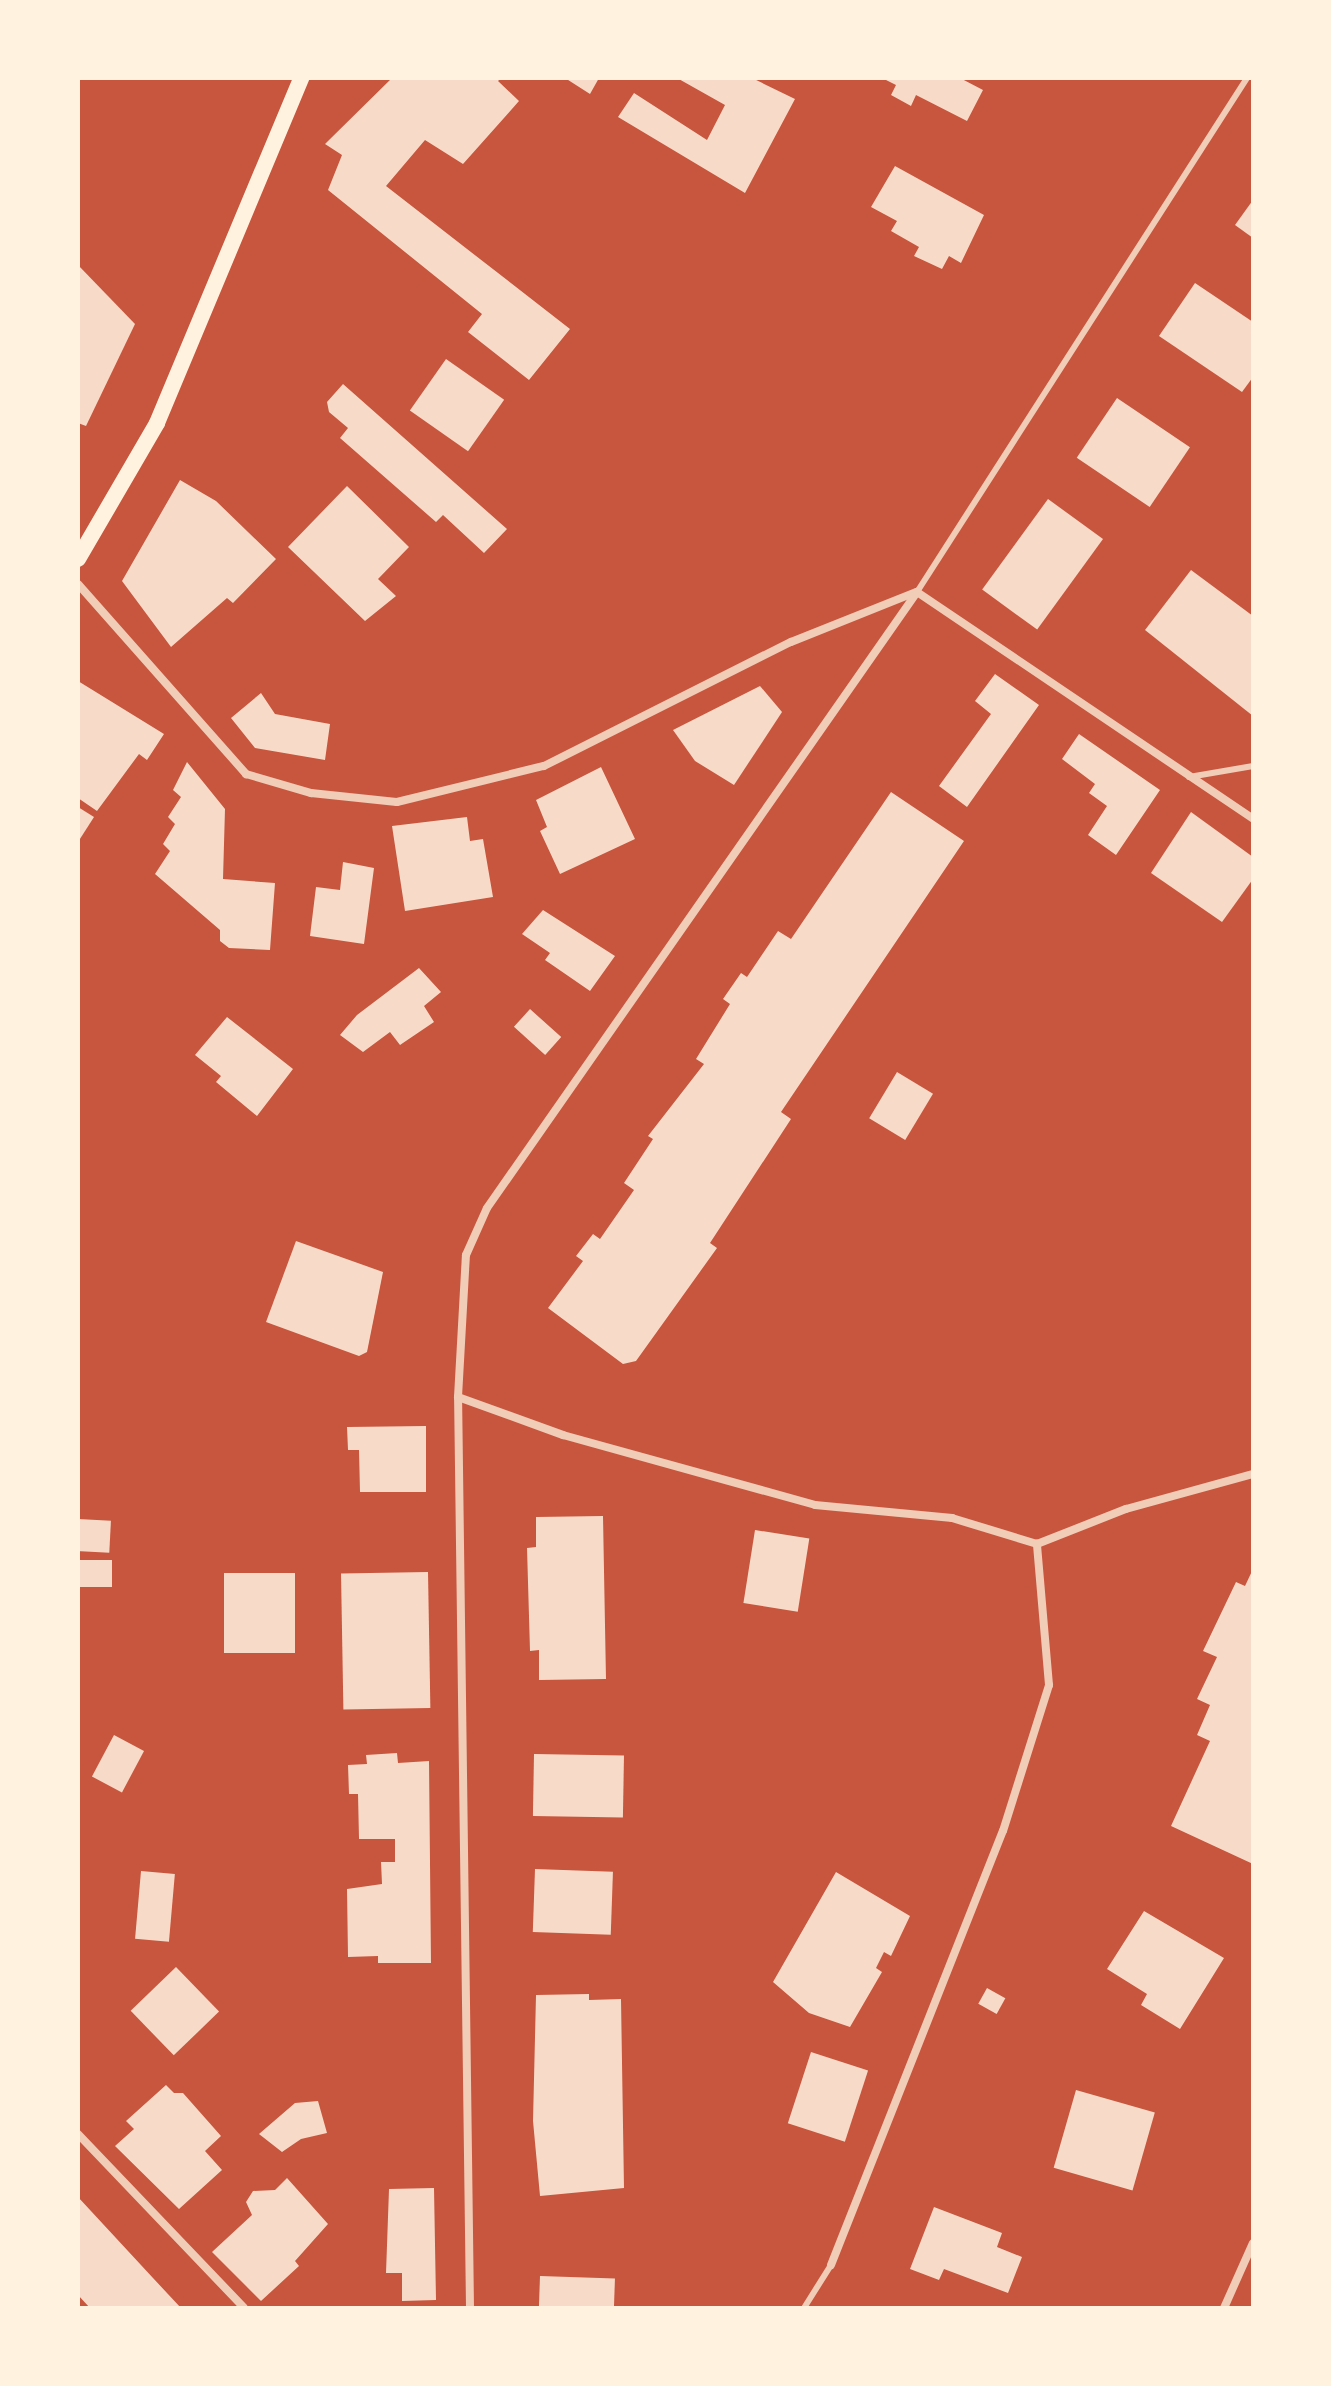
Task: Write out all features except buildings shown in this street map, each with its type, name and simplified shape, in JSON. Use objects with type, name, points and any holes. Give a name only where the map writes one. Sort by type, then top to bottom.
[{"type":"main road","points":[[78,559],[157,423],[301,78]]},
{"type":"street","points":[[78,584],[246,774],[311,793],[397,802],[544,766],[791,642],[917,592]]},
{"type":"street","points":[[917,592],[1253,819]]},
{"type":"street","points":[[470,2308],[458,1397],[466,1255],[487,1208],[917,592]]},
{"type":"street","points":[[458,1397],[563,1435],[815,1505],[952,1518],[1037,1544],[1126,1509],[1253,1474]]},
{"type":"street","points":[[831,2265],[1003,1831],[1049,1685],[1037,1544]]},
{"type":"street","points":[[78,2134],[244,2308]]},
{"type":"street","points":[[1224,2308],[1253,2243]]},
{"type":"lane","points":[[917,592],[1247,78]]},
{"type":"lane","points":[[1189,777],[1253,766]]},
{"type":"lane","points":[[804,2308],[831,2265]]}]
